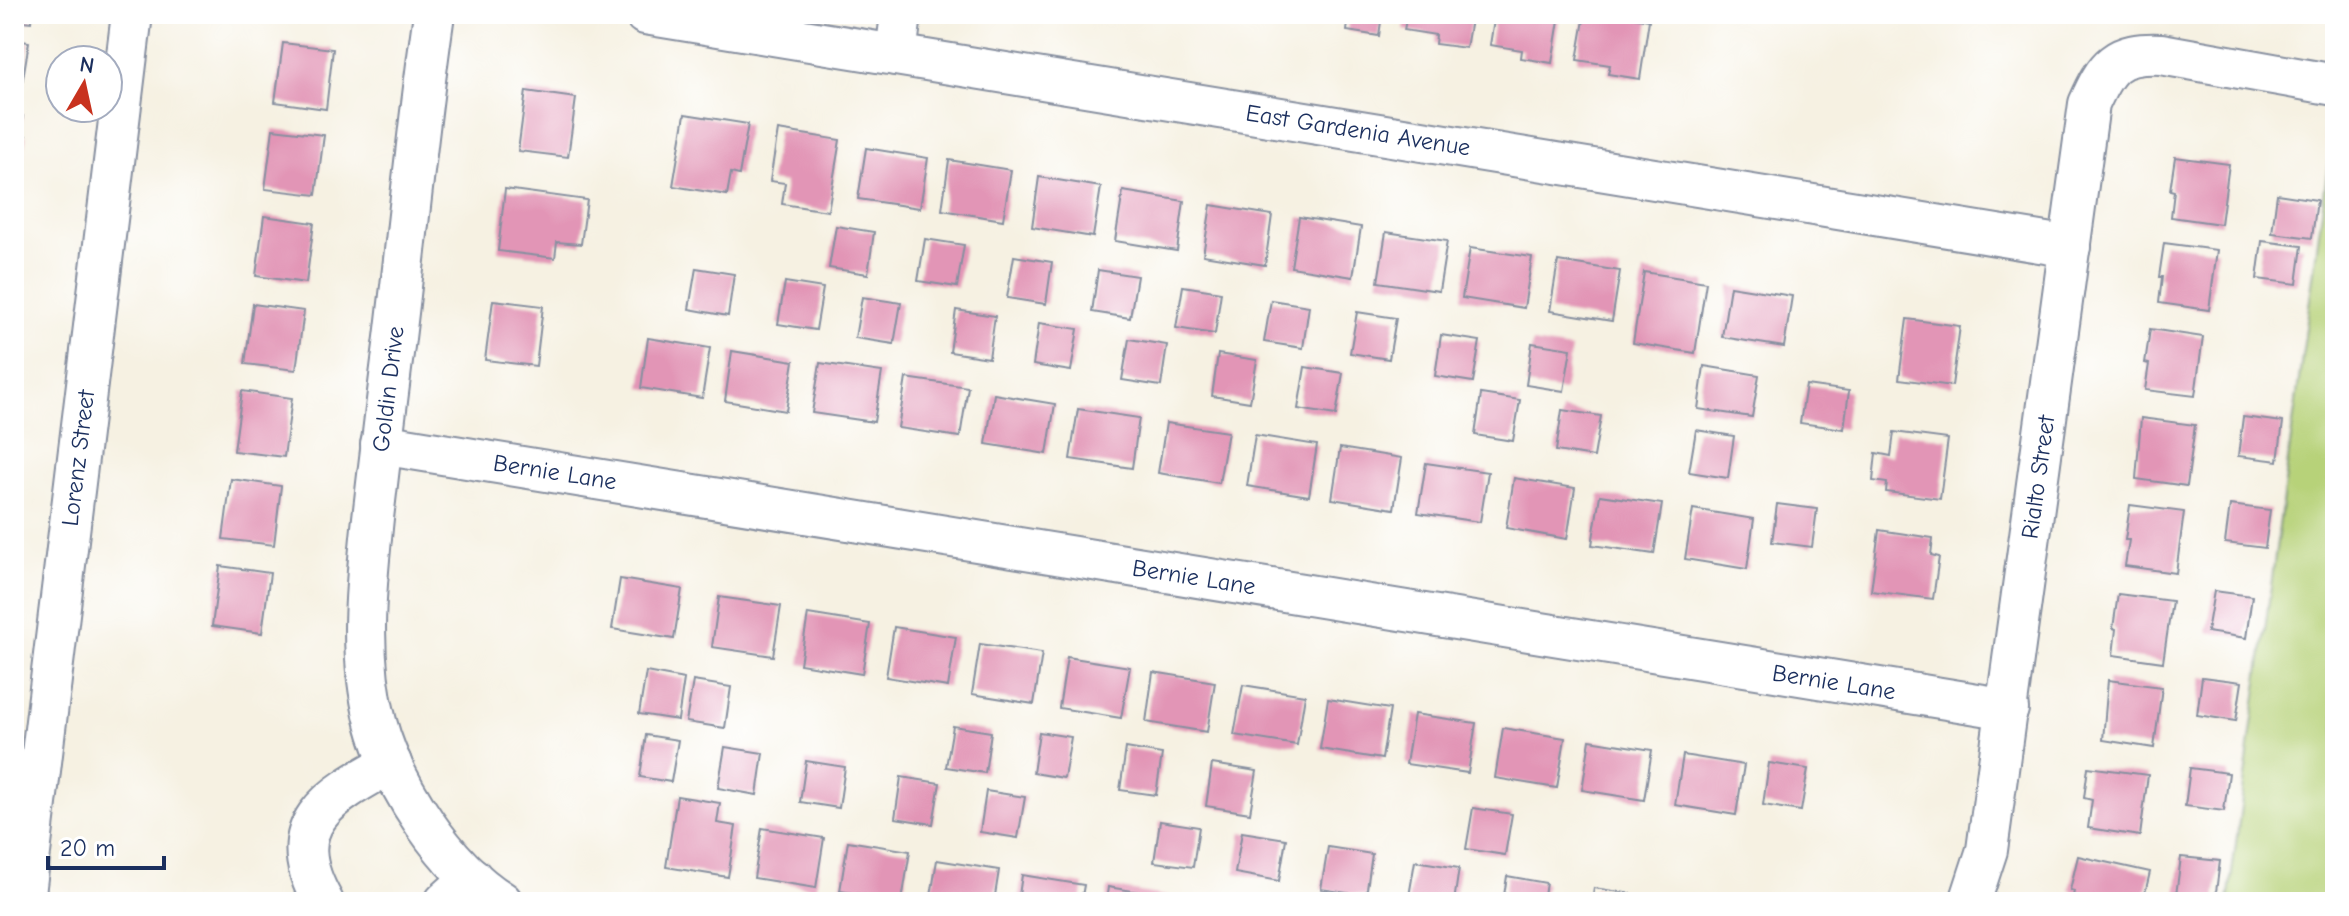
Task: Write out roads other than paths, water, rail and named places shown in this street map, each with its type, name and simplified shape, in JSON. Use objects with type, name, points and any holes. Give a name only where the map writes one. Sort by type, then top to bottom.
[{"type":"street","name":"Lorenz Street","points":[[24,902],[132,14]]},
{"type":"street","name":"Goldin Drive","points":[[434,14],[381,444],[367,576],[365,657],[376,723],[391,763],[433,836],[473,894]]},
{"type":"street","name":"East Gardenia Avenue","points":[[645,14],[2070,247]]},
{"type":"street","points":[[896,55],[901,14]]},
{"type":"street","name":"Rialto Street","points":[[1970,902],[1987,850],[2089,104],[2102,74],[2120,60],[2145,53],[2335,85]]},
{"type":"street","name":"Bernie Lane","points":[[381,444],[2008,709]]},
{"type":"street","points":[[323,902],[308,869],[306,846],[311,825],[323,806],[352,784],[391,763]]}]
